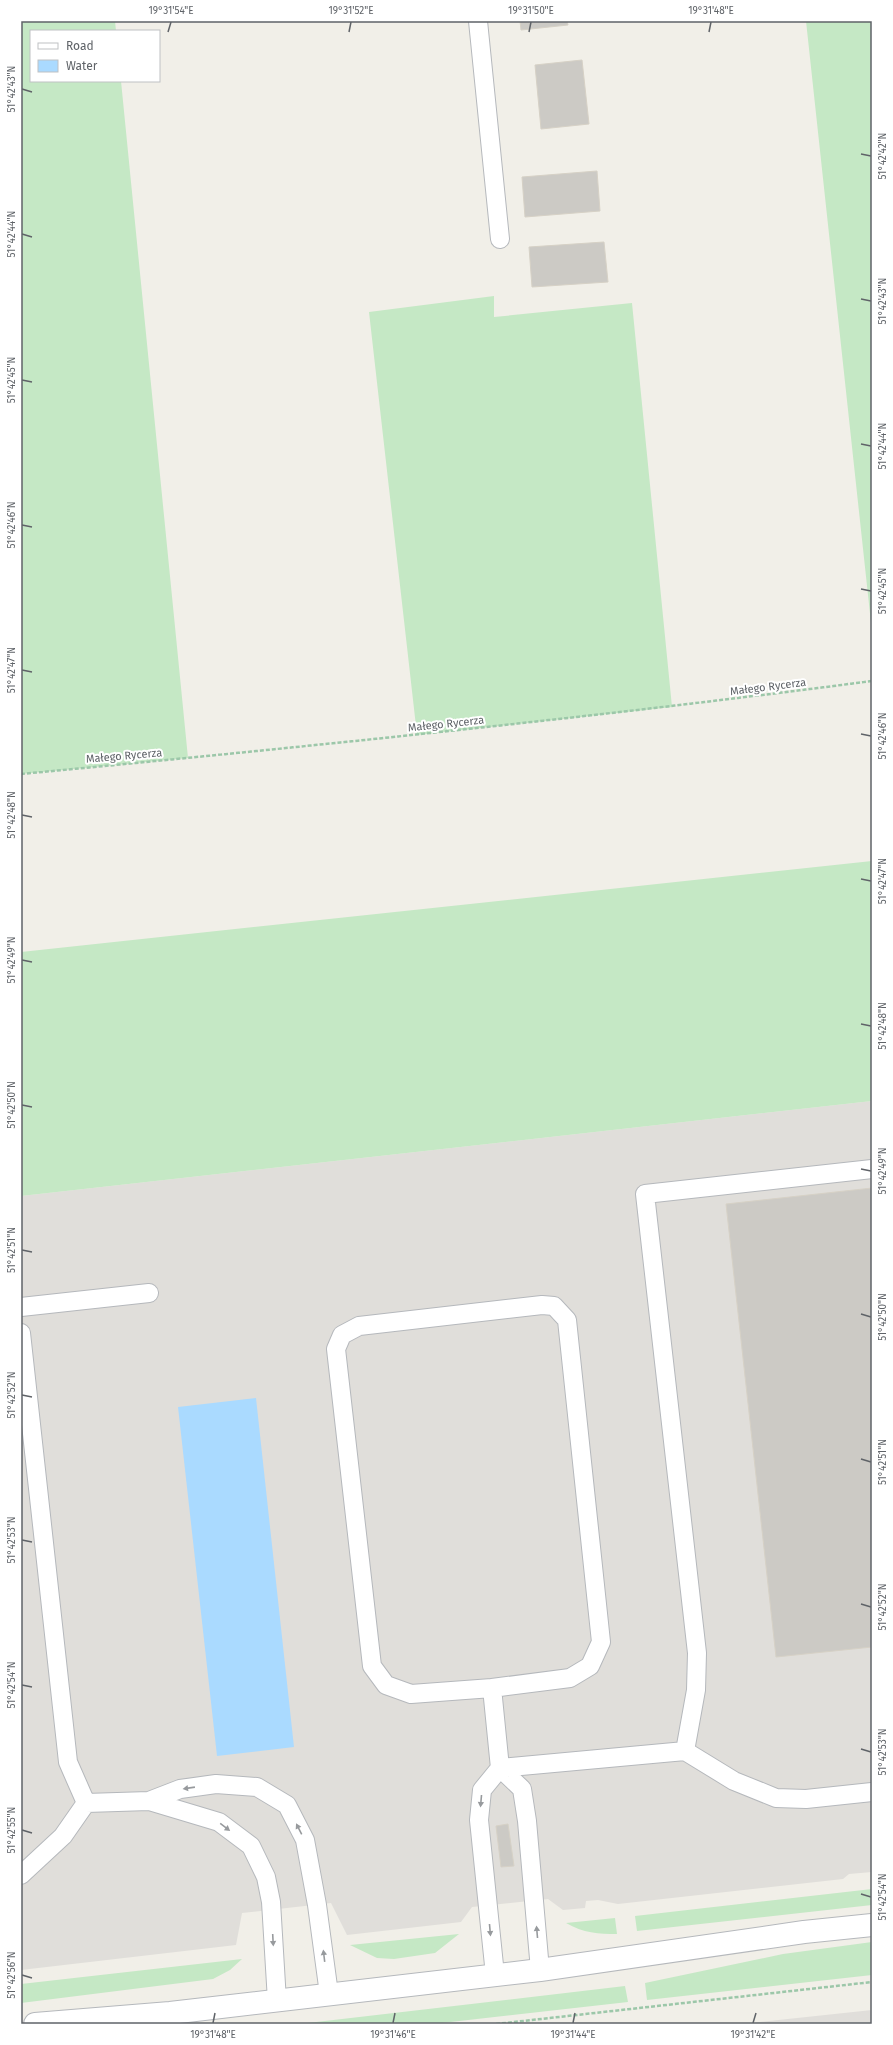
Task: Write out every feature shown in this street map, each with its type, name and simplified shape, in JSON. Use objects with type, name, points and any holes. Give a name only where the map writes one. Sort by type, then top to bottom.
[{"type":"street","points":[[35,2024],[65,2023],[170,2013],[540,1970],[804,1932],[872,1925]]},
{"type":"lane","points":[[478,21],[500,239]]},
{"type":"lane","points":[[685,1751],[696,1690],[697,1653],[645,1194],[872,1169]]},
{"type":"lane","points":[[21,1307],[149,1293]]},
{"type":"lane","points":[[542,1305],[554,1306],[567,1320],[601,1642],[590,1666],[570,1678],[492,1688],[411,1694],[386,1685],[372,1666],[336,1349],[342,1335],[359,1326],[542,1305]]},
{"type":"lane","points":[[21,1333],[68,1762],[86,1803]]},
{"type":"lane","points":[[492,1688],[500,1768],[522,1789],[527,1821],[540,1970]]},
{"type":"lane","points":[[495,1975],[479,1820],[482,1790],[500,1768],[685,1751],[734,1781],[776,1798],[806,1799],[872,1792]]},
{"type":"lane","points":[[149,1801],[180,1789],[216,1784],[257,1787],[287,1805],[304,1840],[317,1905],[329,1994]]},
{"type":"lane","points":[[86,1803],[149,1801],[219,1822],[251,1846],[266,1877],[271,1902],[277,2001]]},
{"type":"lane","points":[[21,1875],[63,1836],[86,1803]]},
{"type":"path","name":"Małego Rycerza","points":[[21,774],[417,736],[672,707],[872,681]]},
{"type":"path","points":[[496,2024],[872,1982]]},
{"type":"shaded area","points":[[872,1101],[872,1872],[849,1874],[843,1879],[618,1904],[598,1900],[586,1901],[585,1908],[563,1910],[548,1899],[472,1907],[461,1922],[347,1935],[331,1903],[242,1913],[236,1945],[21,1970],[21,1196]]},
{"type":"shaded area","points":[[872,2010],[872,2024],[740,2024]]},
{"type":"green space","points":[[21,21],[115,21],[116,30],[30,30],[30,82],[121,82],[188,758],[21,774]]},
{"type":"green space","points":[[806,21],[872,21],[872,632]]},
{"type":"green space","points":[[494,296],[494,317],[632,303],[672,707],[417,735],[369,312]]},
{"type":"green space","points":[[872,861],[872,1101],[21,1196],[21,952]]},
{"type":"green space","points":[[872,1889],[872,1905],[637,1931],[635,1916]]},
{"type":"green space","points":[[615,1918],[617,1934],[591,1932],[579,1929],[566,1923]]},
{"type":"green space","points":[[459,1934],[435,1953],[394,1959],[377,1958],[350,1945]]},
{"type":"green space","points":[[872,1942],[872,1975],[647,2000],[645,1983],[783,1954]]},
{"type":"green space","points":[[242,1959],[230,1970],[213,1979],[21,2003],[21,1984]]},
{"type":"green space","points":[[625,1986],[628,2002],[433,2024],[299,2024]]},
{"type":"water","points":[[256,1398],[294,1747],[217,1756],[178,1407]]},
{"type":"building","points":[[520,21],[567,21],[568,25],[521,30]]},
{"type":"building","points":[[582,60],[589,124],[541,129],[535,65]]},
{"type":"building","points":[[597,171],[600,211],[525,217],[522,177]]},
{"type":"building","points":[[604,242],[608,282],[532,287],[529,247]]},
{"type":"building","points":[[872,1188],[872,1647],[776,1657],[726,1204]]},
{"type":"building","points":[[508,1824],[514,1866],[501,1867],[496,1826]]}]
